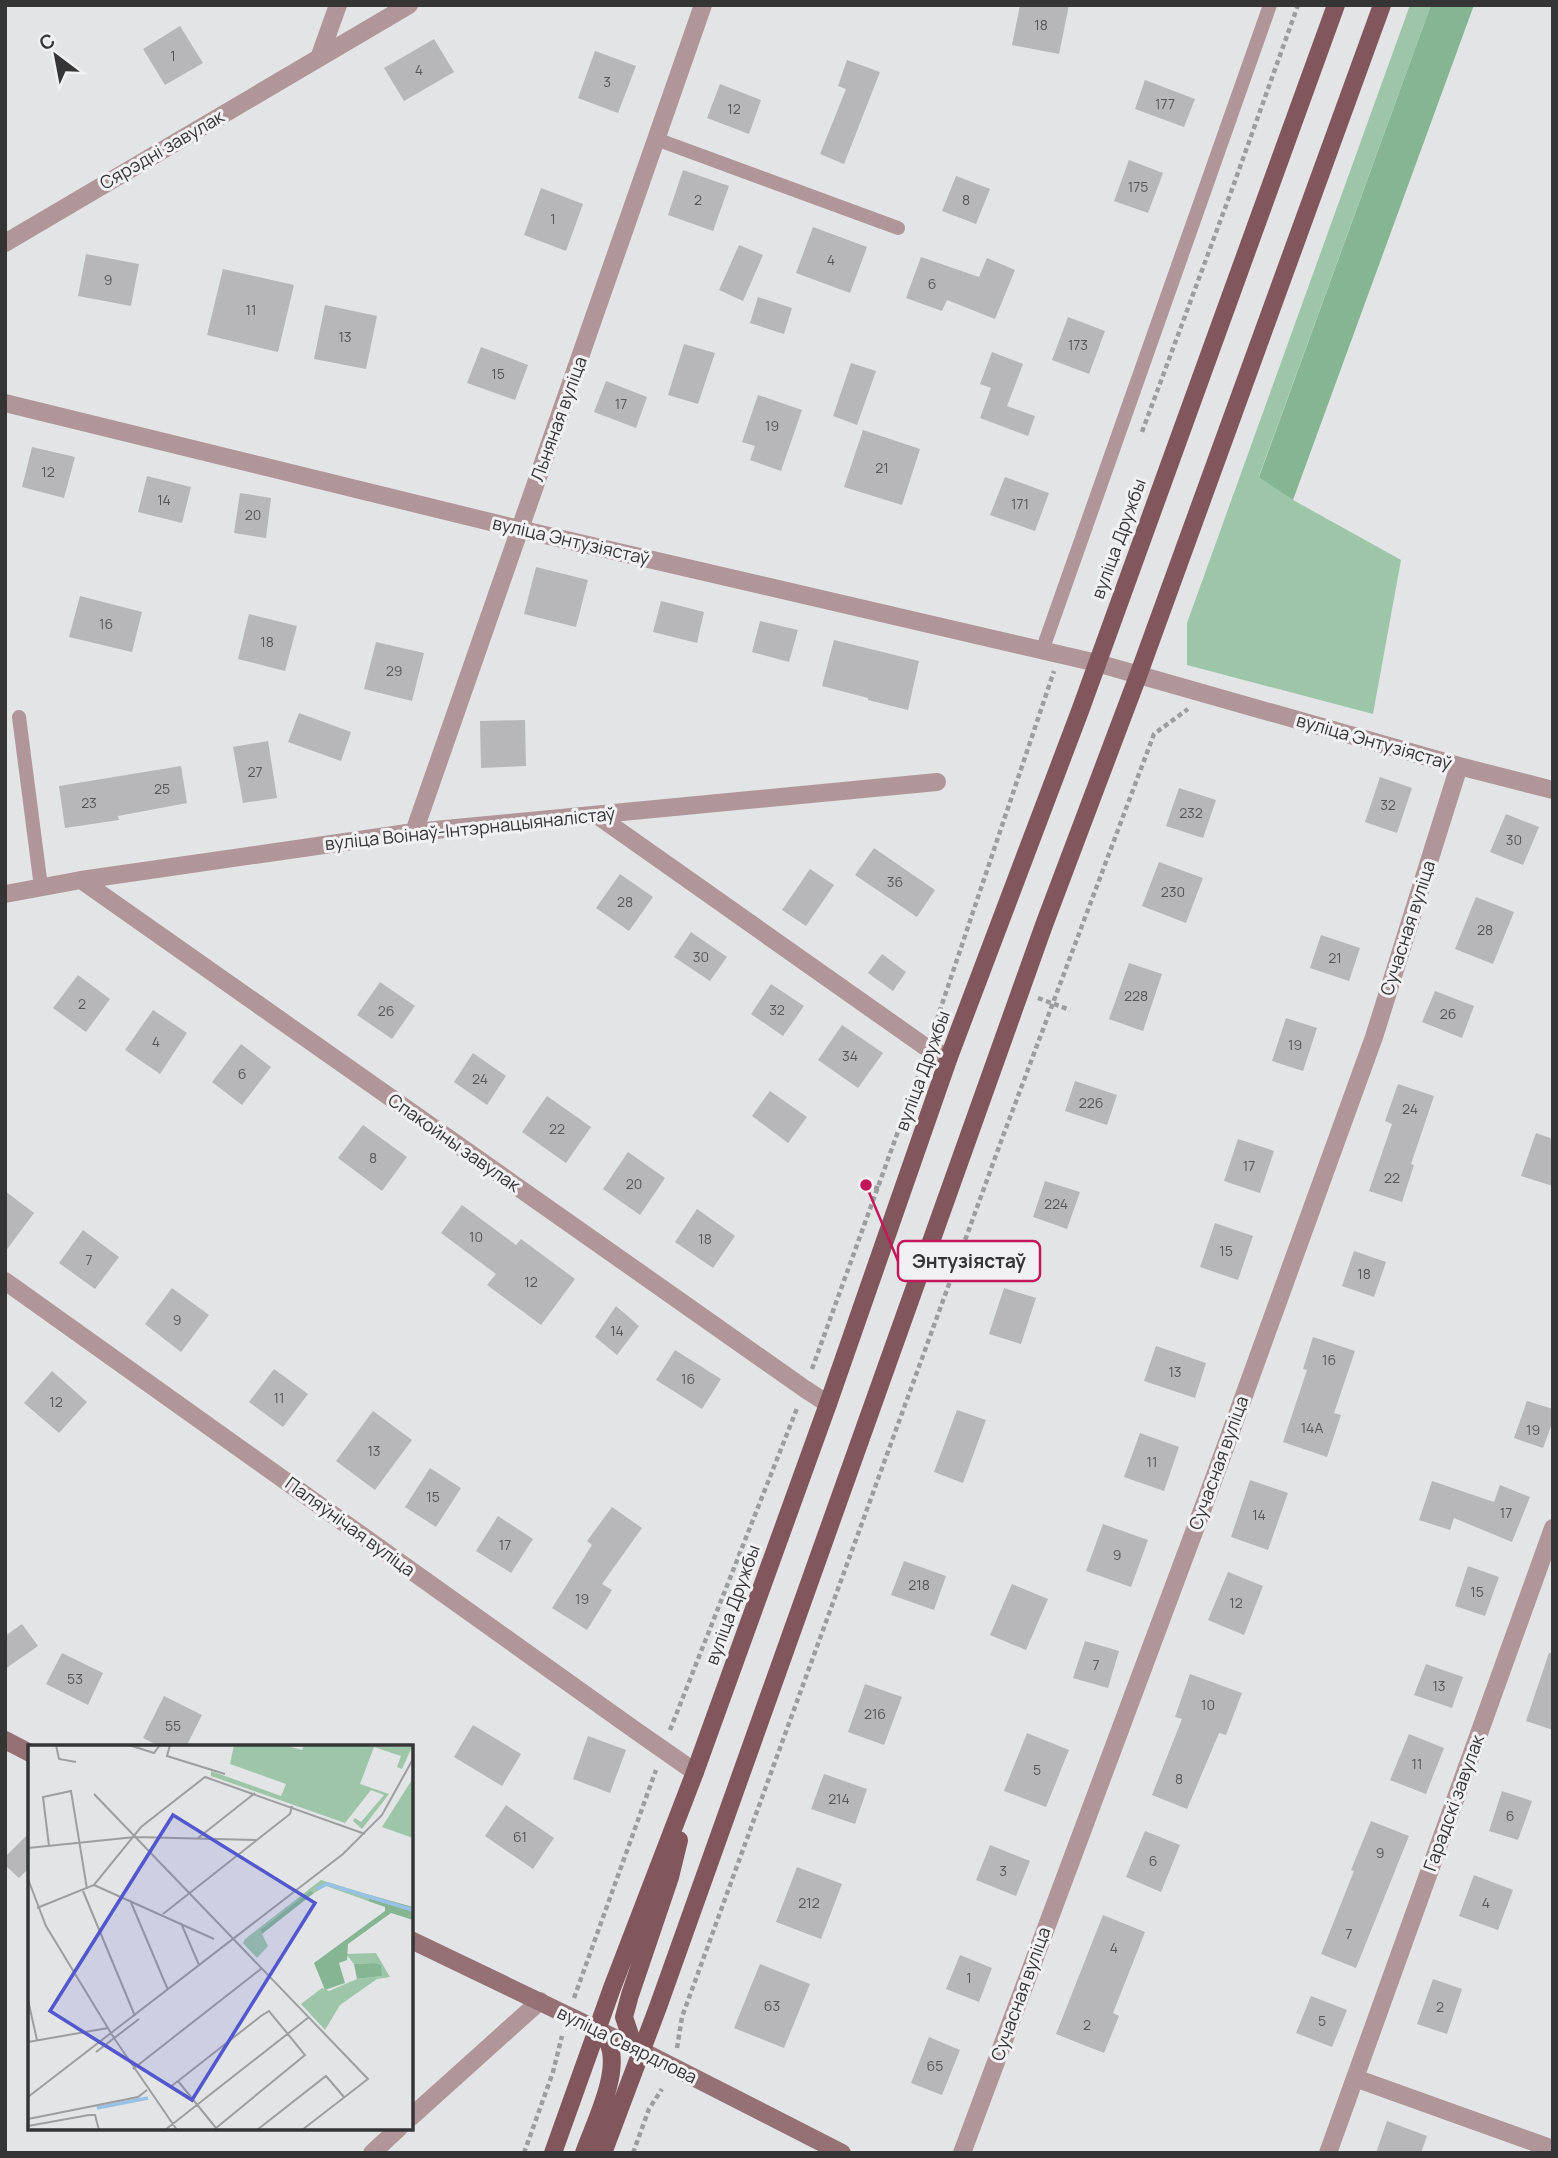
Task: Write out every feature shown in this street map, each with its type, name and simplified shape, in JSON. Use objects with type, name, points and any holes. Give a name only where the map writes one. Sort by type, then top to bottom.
[{"type":"main road","name":"вуліца Дружбы","points":[[553,2153],[828,1404],[949,1057],[1097,663],[1336,5]]},
{"type":"main road","points":[[603,2153],[642,2051],[1020,992],[1382,5]]},
{"type":"main road","points":[[5,1741],[28,1752]]},
{"type":"main road","points":[[642,2051],[631,2038],[624,2017],[670,1877],[695,1772]]},
{"type":"main road","name":"вуліца Свярдлова","points":[[413,1941],[598,2029],[842,2153]]},
{"type":"main road","points":[[584,2153],[607,2091],[612,2066],[608,2041],[598,2029]]},
{"type":"street","points":[[319,58],[338,5]]},
{"type":"street","name":"Сярэдні завулак","points":[[5,243],[409,5]]},
{"type":"street","name":"Льняная вуліца","points":[[414,832],[703,5]]},
{"type":"street","name":"вуліца Энтузіястаў","points":[[5,403],[519,529],[1097,663],[1553,790]]},
{"type":"street","name":"Сучасная вуліца","points":[[962,2153],[1208,1494],[1374,1037],[1459,766]]},
{"type":"street","name":"вуліца Воінаў-Інтэрнацыяналістаў","points":[[5,894],[81,880],[414,832],[937,782]]},
{"type":"street","points":[[598,816],[927,1048],[949,1057]]},
{"type":"street","name":"Спакойны завулак","points":[[81,880],[828,1404]]},
{"type":"street","name":"Паляўнічая вуліца","points":[[5,1281],[695,1772]]},
{"type":"street","name":"Гарадскі завулак","points":[[1328,2153],[1553,1528]]},
{"type":"street","points":[[413,2115],[540,2001]]},
{"type":"street","points":[[1355,2078],[1553,2149]]},
{"type":"street","points":[[372,2153],[397,2130]]},
{"type":"lane","points":[[1042,651],[1270,5]]},
{"type":"lane","points":[[656,139],[898,228]]},
{"type":"lane","points":[[19,718],[41,887]]},
{"type":"path","points":[[1139,438],[1298,5]]},
{"type":"path","points":[[931,1036],[1054,671]]},
{"type":"path","points":[[677,2049],[682,2017],[1154,734],[1193,705],[1197,690]]},
{"type":"path","points":[[1020,992],[1070,1010]]},
{"type":"path","points":[[811,1373],[923,1060]]},
{"type":"path","points":[[668,1735],[800,1402]]},
{"type":"path","points":[[574,1998],[656,1769]]},
{"type":"path","points":[[524,2153],[553,2072],[562,2036]]},
{"type":"path","points":[[633,2153],[649,2109],[662,2089]]},
{"type":"green space","points":[[1410,5],[1431,5],[1259,476],[1293,500],[1401,560],[1373,714],[1187,665],[1187,623]]},
{"type":"green space","points":[[1431,5],[1474,5],[1293,500],[1259,477]]},
{"type":"building","points":[[1020,5],[1069,5],[1059,54],[1012,45]]},
{"type":"building","points":[[180,26],[203,63],[165,85],[143,49]]},
{"type":"building","points":[[434,39],[454,72],[404,101],[384,68]]},
{"type":"building","points":[[595,51],[636,66],[618,113],[578,98]]},
{"type":"building","points":[[847,60],[880,72],[844,164],[820,154],[846,89],[838,86]]},
{"type":"building","points":[[1145,80],[1195,99],[1184,127],[1135,109]]},
{"type":"building","points":[[720,84],[761,100],[749,134],[707,118]]},
{"type":"building","points":[[1129,160],[1163,173],[1148,213],[1114,201]]},
{"type":"building","points":[[683,170],[729,186],[713,231],[668,215]]},
{"type":"building","points":[[956,176],[990,189],[976,224],[942,211]]},
{"type":"building","points":[[541,188],[583,204],[566,251],[524,235]]},
{"type":"building","points":[[813,227],[867,247],[850,293],[796,273]]},
{"type":"building","points":[[739,245],[763,255],[743,301],[719,290]]},
{"type":"building","points":[[86,254],[139,264],[131,306],[78,296]]},
{"type":"building","points":[[921,257],[979,277],[987,258],[1015,270],[995,319],[947,300],[942,311],[906,298]]},
{"type":"building","points":[[223,269],[294,285],[278,352],[207,335]]},
{"type":"building","points":[[758,297],[792,308],[784,334],[750,323]]},
{"type":"building","points":[[325,305],[377,316],[366,369],[314,359]]},
{"type":"building","points":[[1068,317],[1105,331],[1089,374],[1052,360]]},
{"type":"building","points":[[684,344],[715,353],[698,404],[668,395]]},
{"type":"building","points":[[481,347],[528,365],[515,400],[467,383]]},
{"type":"building","points":[[992,352],[1023,364],[1007,406],[1035,416],[1028,436],[980,418],[991,388],[980,384]]},
{"type":"building","points":[[851,363],[876,371],[857,425],[833,416]]},
{"type":"building","points":[[606,381],[647,397],[636,428],[594,412]]},
{"type":"building","points":[[758,395],[802,410],[781,471],[750,460],[755,446],[742,442]]},
{"type":"building","points":[[863,430],[920,449],[902,505],[844,487]]},
{"type":"building","points":[[32,447],[75,457],[64,498],[22,487]]},
{"type":"building","points":[[147,476],[191,487],[182,523],[138,512]]},
{"type":"building","points":[[1005,477],[1049,493],[1035,531],[990,515]]},
{"type":"building","points":[[240,493],[271,498],[266,538],[234,533]]},
{"type":"building","points":[[536,567],[588,580],[576,627],[524,614]]},
{"type":"building","points":[[80,596],[142,612],[132,652],[69,637]]},
{"type":"building","points":[[661,601],[704,612],[697,643],[653,632]]},
{"type":"building","points":[[249,614],[297,626],[285,671],[238,659]]},
{"type":"building","points":[[760,621],[798,630],[789,662],[752,652]]},
{"type":"building","points":[[834,640],[919,661],[908,710],[822,686]]},
{"type":"building","points":[[376,642],[424,653],[412,701],[364,689]]},
{"type":"building","points":[[299,713],[351,732],[341,761],[288,742]]},
{"type":"building","points":[[525,720],[526,766],[481,768],[480,721]]},
{"type":"building","points":[[268,741],[277,798],[243,803],[233,747]]},
{"type":"building","points":[[181,766],[187,803],[118,816],[119,820],[65,828],[59,786]]},
{"type":"building","points":[[1380,777],[1412,788],[1397,833],[1365,822]]},
{"type":"building","points":[[1179,788],[1216,800],[1203,838],[1166,826]]},
{"type":"building","points":[[1506,814],[1539,827],[1523,865],[1490,852]]},
{"type":"building","points":[[874,848],[935,890],[917,917],[855,875]]},
{"type":"building","points":[[1159,862],[1203,878],[1186,923],[1142,906]]},
{"type":"building","points":[[810,869],[834,885],[806,926],[782,910]]},
{"type":"building","points":[[620,874],[653,897],[629,931],[596,908]]},
{"type":"building","points":[[1476,897],[1514,912],[1493,964],[1455,949]]},
{"type":"building","points":[[691,932],[727,957],[710,981],[674,957]]},
{"type":"building","points":[[1321,935],[1360,948],[1349,981],[1310,968]]},
{"type":"building","points":[[882,954],[906,972],[893,991],[868,973]]},
{"type":"building","points":[[1129,963],[1162,974],[1143,1031],[1109,1019]]},
{"type":"building","points":[[78,975],[110,999],[86,1032],[53,1008]]},
{"type":"building","points":[[380,982],[415,1006],[392,1039],[357,1015]]},
{"type":"building","points":[[771,984],[804,1006],[783,1036],[751,1014]]},
{"type":"building","points":[[1435,991],[1474,1006],[1462,1038],[1422,1022]]},
{"type":"building","points":[[153,1010],[187,1033],[160,1074],[125,1050]]},
{"type":"building","points":[[1286,1018],[1317,1028],[1303,1071],[1272,1061]]},
{"type":"building","points":[[842,1025],[883,1053],[858,1088],[818,1060]]},
{"type":"building","points":[[241,1044],[271,1067],[242,1105],[212,1082]]},
{"type":"building","points":[[473,1053],[506,1076],[487,1105],[454,1082]]},
{"type":"building","points":[[1075,1081],[1117,1095],[1107,1125],[1065,1111]]},
{"type":"building","points":[[1398,1084],[1434,1096],[1411,1164],[1414,1165],[1402,1202],[1369,1191],[1392,1124],[1385,1121]]},
{"type":"building","points":[[770,1091],[807,1117],[788,1143],[752,1116]]},
{"type":"building","points":[[547,1096],[591,1127],[566,1163],[522,1132]]},
{"type":"building","points":[[363,1125],[407,1157],[382,1191],[338,1158]]},
{"type":"building","points":[[1536,1133],[1553,1139],[1553,1186],[1521,1176]]},
{"type":"building","points":[[1238,1139],[1274,1151],[1260,1193],[1224,1181]]},
{"type":"building","points":[[628,1152],[665,1178],[640,1215],[603,1189]]},
{"type":"building","points":[[1045,1181],[1080,1192],[1067,1229],[1033,1217]]},
{"type":"building","points":[[5,1191],[34,1213],[5,1252]]},
{"type":"building","points":[[462,1205],[516,1245],[521,1239],[575,1279],[541,1325],[487,1285],[496,1274],[441,1233]]},
{"type":"building","points":[[697,1209],[735,1236],[713,1268],[675,1242]]},
{"type":"building","points":[[1215,1223],[1253,1236],[1238,1280],[1200,1267]]},
{"type":"building","points":[[83,1230],[119,1257],[95,1289],[59,1263]]},
{"type":"building","points":[[1354,1251],[1386,1262],[1374,1297],[1342,1286]]},
{"type":"building","points":[[172,1288],[209,1315],[181,1352],[145,1324]]},
{"type":"building","points":[[1004,1288],[1036,1298],[1021,1344],[989,1334]]},
{"type":"building","points":[[616,1306],[639,1326],[617,1355],[595,1337]]},
{"type":"building","points":[[1313,1337],[1355,1351],[1334,1413],[1341,1415],[1327,1457],[1283,1442],[1307,1370],[1303,1369]]},
{"type":"building","points":[[1156,1346],[1206,1363],[1195,1398],[1144,1381]]},
{"type":"building","points":[[675,1350],[721,1379],[702,1409],[656,1380]]},
{"type":"building","points":[[274,1369],[308,1394],[283,1427],[249,1402]]},
{"type":"building","points":[[52,1371],[87,1402],[59,1433],[24,1403]]},
{"type":"building","points":[[1527,1401],[1553,1409],[1553,1421],[1543,1448],[1514,1438]]},
{"type":"building","points":[[957,1410],[986,1420],[963,1483],[934,1472]]},
{"type":"building","points":[[373,1411],[412,1440],[375,1490],[336,1461]]},
{"type":"building","points":[[1140,1433],[1179,1447],[1164,1491],[1124,1477]]},
{"type":"building","points":[[430,1468],[461,1488],[436,1527],[405,1507]]},
{"type":"building","points":[[1250,1480],[1288,1493],[1268,1550],[1231,1537]]},
{"type":"building","points":[[1432,1481],[1494,1502],[1500,1485],[1530,1497],[1512,1542],[1454,1518],[1450,1530],[1419,1520]]},
{"type":"building","points":[[612,1507],[642,1528],[602,1584],[612,1590],[587,1630],[552,1608],[592,1545],[587,1541]]},
{"type":"building","points":[[498,1516],[533,1539],[511,1573],[476,1551]]},
{"type":"building","points":[[1103,1524],[1148,1540],[1131,1587],[1086,1571]]},
{"type":"building","points":[[904,1561],[946,1576],[934,1610],[891,1595]]},
{"type":"building","points":[[1468,1566],[1499,1577],[1485,1616],[1455,1606]]},
{"type":"building","points":[[1228,1572],[1263,1586],[1244,1635],[1208,1620]]},
{"type":"building","points":[[1012,1584],[1048,1599],[1026,1650],[990,1635]]},
{"type":"building","points":[[22,1624],[38,1646],[5,1669],[5,1636]]},
{"type":"building","points":[[1085,1641],[1119,1651],[1108,1688],[1073,1678]]},
{"type":"building","points":[[62,1653],[103,1673],[88,1705],[46,1684]]},
{"type":"building","points":[[1549,1653],[1553,1653],[1553,1730],[1526,1721]]},
{"type":"building","points":[[1426,1664],[1463,1677],[1452,1708],[1414,1695]]},
{"type":"building","points":[[1190,1674],[1242,1693],[1226,1735],[1219,1733],[1187,1809],[1152,1795],[1182,1719],[1175,1717]]},
{"type":"building","points":[[865,1684],[902,1697],[884,1745],[848,1732]]},
{"type":"building","points":[[164,1696],[202,1715],[187,1745],[157,1745],[143,1738]]},
{"type":"building","points":[[473,1725],[521,1754],[502,1786],[454,1757]]},
{"type":"building","points":[[1027,1733],[1069,1750],[1046,1807],[1004,1791]]},
{"type":"building","points":[[1409,1734],[1444,1748],[1426,1794],[1390,1780]]},
{"type":"building","points":[[588,1736],[626,1750],[610,1793],[573,1779]]},
{"type":"building","points":[[824,1774],[867,1789],[855,1824],[811,1809]]},
{"type":"building","points":[[1502,1791],[1532,1801],[1518,1840],[1489,1831]]},
{"type":"building","points":[[506,1805],[554,1838],[533,1869],[485,1836]]},
{"type":"building","points":[[1371,1821],[1409,1836],[1356,1968],[1321,1954]]},
{"type":"building","points":[[1145,1831],[1180,1845],[1161,1892],[1126,1877]]},
{"type":"building","points":[[28,1834],[28,1869],[19,1878],[5,1865],[5,1857]]},
{"type":"building","points":[[990,1845],[1030,1861],[1016,1896],[976,1880]]},
{"type":"building","points":[[797,1867],[842,1884],[821,1939],[776,1922]]},
{"type":"building","points":[[1474,1875],[1513,1890],[1498,1930],[1459,1916]]},
{"type":"building","points":[[1103,1915],[1145,1932],[1113,2013],[1119,2016],[1104,2053],[1056,2034]]},
{"type":"building","points":[[960,1955],[992,1968],[979,2002],[946,1989]]},
{"type":"building","points":[[760,1964],[810,1984],[784,2048],[734,2028]]},
{"type":"building","points":[[1433,1979],[1462,1989],[1447,2034],[1417,2024]]},
{"type":"building","points":[[1311,1996],[1347,2010],[1332,2047],[1296,2033]]},
{"type":"building","points":[[929,2037],[960,2050],[942,2095],[911,2083]]},
{"type":"building","points":[[1387,2121],[1427,2136],[1421,2153],[1376,2153]]},
{"type":"place","name":"Энтузіястаў","points":[[866,1185]]}]
